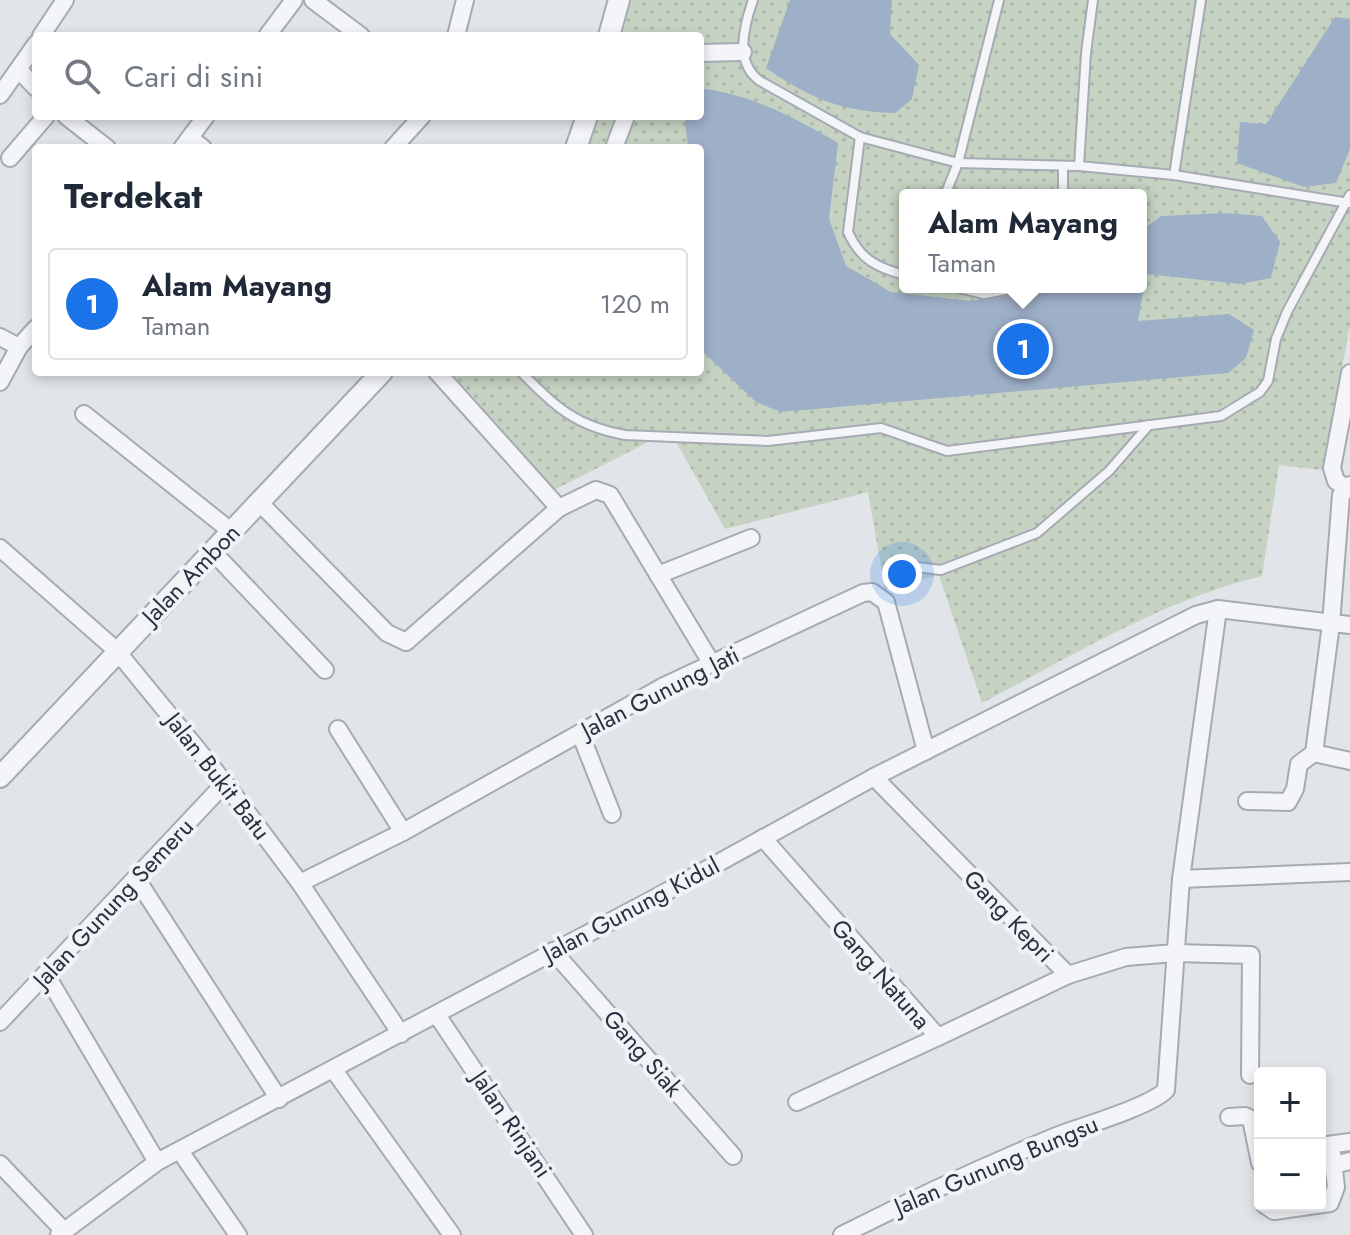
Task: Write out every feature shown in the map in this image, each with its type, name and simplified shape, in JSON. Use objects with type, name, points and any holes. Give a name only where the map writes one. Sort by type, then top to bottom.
[{"type":"street","points":[[44,32],[65,0]]},
{"type":"street","points":[[270,32],[294,0]]},
{"type":"street","points":[[313,0],[356,32]]},
{"type":"street","points":[[457,32],[465,0]]},
{"type":"street","points":[[610,32],[617,1]]},
{"type":"street","points":[[0,95],[32,50]]},
{"type":"street","points":[[704,53],[743,52]]},
{"type":"street","points":[[19,70],[32,84]]},
{"type":"street","points":[[10,158],[43,120]]},
{"type":"street","points":[[71,120],[102,144]]},
{"type":"street","points":[[192,144],[204,120]]},
{"type":"street","points":[[397,144],[418,120]]},
{"type":"street","points":[[577,144],[586,120]]},
{"type":"street","points":[[616,144],[624,120]]},
{"type":"street","points":[[0,382],[19,347],[32,332]]},
{"type":"street","points":[[0,337],[19,347]]},
{"type":"street","points":[[1247,801],[1288,802],[1295,789],[1299,764],[1314,753],[1331,624],[1341,495],[1348,487],[1336,481],[1332,468],[1350,373]]},
{"type":"street","name":"Jalan Ambon","points":[[0,777],[116,650],[378,376]]},
{"type":"street","points":[[441,376],[559,508]]},
{"type":"street","points":[[84,414],[232,532]]},
{"type":"street","points":[[259,502],[387,633],[406,642],[559,508],[596,490],[610,495],[712,664]]},
{"type":"street","points":[[658,575],[751,538]]},
{"type":"street","name":"Jalan Bukit Batu","points":[[0,548],[116,650],[225,783],[300,883],[401,1034]]},
{"type":"street","points":[[213,552],[325,670]]},
{"type":"street","name":"Jalan Gunung Jati","points":[[300,883],[403,832],[580,733],[712,664],[863,593],[872,592],[886,602],[926,751]]},
{"type":"street","points":[[1175,953],[1181,879],[1218,609],[1350,625]]},
{"type":"street","name":"Jalan Gunung Kidul","points":[[69,1231],[157,1162],[437,1015],[874,777],[1196,615],[1218,609]]},
{"type":"street","points":[[338,729],[403,832]]},
{"type":"street","points":[[580,733],[612,814]]},
{"type":"street","points":[[1314,753],[1350,761]]},
{"type":"street","name":"Gang Kepri","points":[[874,777],[1068,975],[1126,957],[1175,953],[1251,955],[1250,1075]]},
{"type":"street","name":"Jalan Gunung Semeru","points":[[0,1022],[47,976],[225,783]]},
{"type":"street","name":"Gang Natuna","points":[[763,838],[938,1037],[1068,975]]},
{"type":"street","points":[[1181,879],[1350,872]]},
{"type":"street","points":[[136,878],[279,1099]]},
{"type":"street","name":"Gang Siak","points":[[553,951],[733,1156]]},
{"type":"street","name":"Jalan Gunung Bungsu","points":[[842,1235],[1057,1136],[1162,1095],[1168,1085],[1175,953]]},
{"type":"street","points":[[47,976],[157,1162]]},
{"type":"street","name":"Jalan Rinjani","points":[[437,1015],[584,1235]]},
{"type":"street","points":[[797,1102],[938,1037]]},
{"type":"street","points":[[333,1069],[452,1235]]},
{"type":"street","points":[[1229,1117],[1245,1116],[1251,1119],[1256,1139]]},
{"type":"street","points":[[1326,1146],[1350,1142]]},
{"type":"street","points":[[1326,1147],[1342,1163],[1330,1203],[1326,1204]]},
{"type":"street","points":[[180,1151],[238,1235]]},
{"type":"street","points":[[0,1164],[69,1231]]},
{"type":"lane","points":[[525,376],[558,410],[602,431],[625,435],[768,441],[881,428],[947,451],[1221,416],[1260,392],[1271,374],[1276,339],[1287,312],[1349,200],[1174,175],[1079,166],[1063,169],[958,163],[860,137],[754,76],[743,52],[753,0]]},
{"type":"lane","points":[[947,189],[958,163],[999,0]]},
{"type":"lane","points":[[1079,166],[1086,53],[1093,0]]},
{"type":"lane","points":[[1174,175],[1201,0]]},
{"type":"lane","points":[[860,137],[848,232],[865,258],[880,268],[899,273]]},
{"type":"lane","points":[[1063,169],[1063,189]]},
{"type":"lane","points":[[901,565],[941,570],[1037,533],[1109,471],[1150,425]]},
{"type":"green space","points":[[631,0],[1350,0],[1350,326],[1322,470],[1279,465],[1262,576],[1225,586],[1153,614],[982,703],[939,575],[885,589],[868,492],[725,529],[670,431],[554,490],[454,376],[704,376],[704,144],[586,144],[595,120],[704,120],[704,32],[623,32]]},
{"type":"water","points":[[790,0],[892,0],[890,34],[919,65],[912,99],[895,113],[859,110],[812,95],[766,68]]},
{"type":"water","points":[[1335,17],[1350,19],[1350,149],[1336,183],[1304,187],[1237,163],[1240,122],[1266,124]]},
{"type":"water","points":[[704,91],[723,92],[757,102],[838,143],[829,219],[846,266],[891,292],[971,301],[1012,293],[1143,293],[1138,321],[1229,314],[1254,330],[1246,358],[1228,373],[781,412],[756,402],[704,353],[704,144],[688,144],[685,121],[704,120]]},
{"type":"water","points":[[1225,213],[1262,216],[1280,242],[1271,278],[1240,284],[1147,274],[1147,226],[1161,216]]},
{"type":"place","name":"Alam Mayang","points":[[1023,349]]}]
